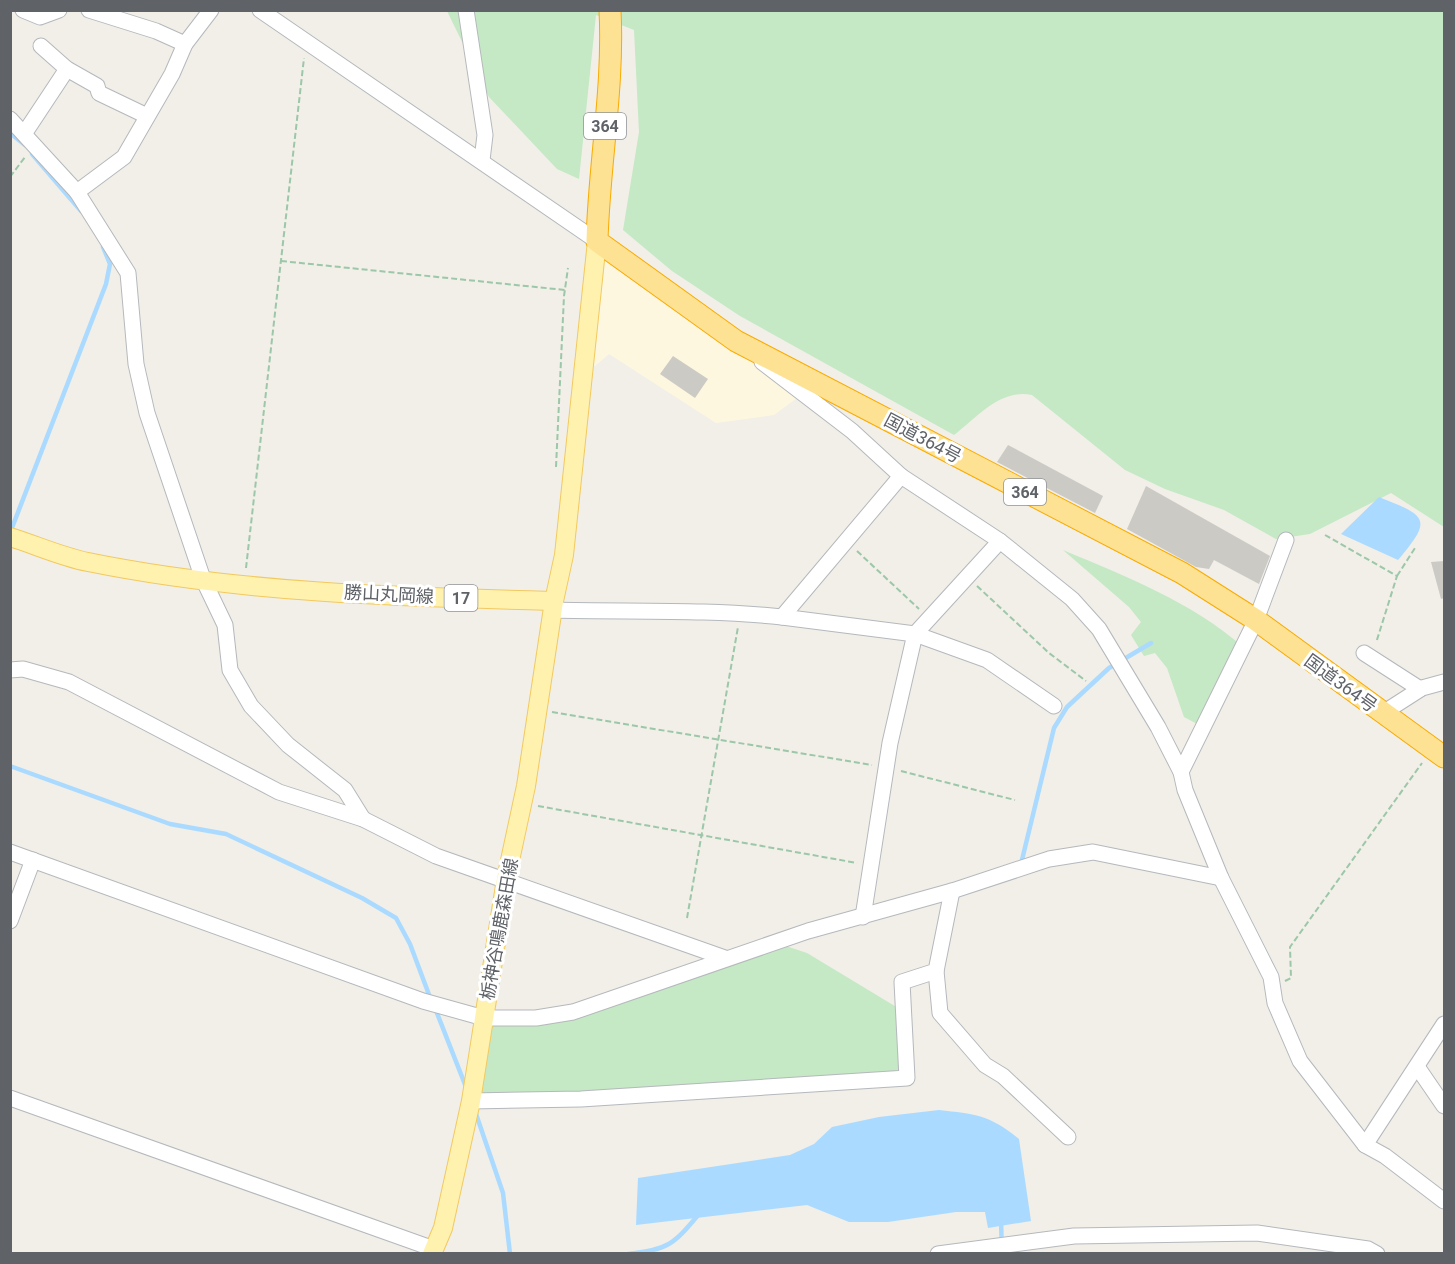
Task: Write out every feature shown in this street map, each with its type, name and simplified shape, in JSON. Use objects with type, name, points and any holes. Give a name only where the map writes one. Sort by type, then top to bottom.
[{"type":"highway","name":"364","points":[[597,242],[599,192],[612,50],[610,10]]},
{"type":"highway","name":"国道364号","points":[[597,242],[736,340],[1182,573],[1256,620],[1439,753]]},
{"type":"main road","points":[[554,606],[564,555],[597,242]]},
{"type":"main road","name":"勝山丸岡線","points":[[10,537],[86,562],[203,579],[357,593],[554,606]]},
{"type":"main road","name":"栃神谷鳴鹿森田線","points":[[433,1251],[448,1208],[471,1101],[506,879],[523,803],[554,606]]},
{"type":"street","points":[[23,10],[40,16],[59,10]]},
{"type":"street","points":[[89,10],[156,31],[185,44]]},
{"type":"street","points":[[76,192],[124,157],[172,74],[185,44],[211,10]]},
{"type":"street","points":[[260,10],[305,43],[482,160],[597,242]]},
{"type":"street","points":[[465,10],[485,135],[482,160]]},
{"type":"street","points":[[41,46],[67,69],[97,86],[99,93],[147,116]]},
{"type":"street","points":[[29,139],[67,69]]},
{"type":"street","points":[[10,119],[76,192],[128,273],[136,364],[147,413],[203,579],[225,625],[230,670],[251,706],[288,745],[345,790],[363,819]]},
{"type":"street","points":[[736,340],[801,395],[852,431],[901,476],[1000,541],[1072,600],[1099,629],[1158,727],[1181,772],[1185,790],[1221,878],[1271,977],[1275,1003],[1299,1061],[1365,1145],[1385,1156],[1444,1201]]},
{"type":"street","points":[[782,617],[901,476]]},
{"type":"street","points":[[1181,772],[1256,620],[1286,540]]},
{"type":"street","points":[[863,917],[885,767],[915,634],[1000,541]]},
{"type":"street","points":[[554,606],[740,613],[915,634],[987,660],[1054,706]]},
{"type":"street","points":[[1367,655],[1419,689]]},
{"type":"street","points":[[10,670],[23,669],[69,682],[279,792],[363,819],[436,856],[725,958]]},
{"type":"street","points":[[1383,713],[1419,689],[1444,682]]},
{"type":"street","points":[[10,852],[423,1000],[484,1018],[536,1018],[573,1012],[808,931],[952,891],[1049,859],[1093,852],[1221,878]]},
{"type":"street","points":[[10,921],[33,860]]},
{"type":"street","points":[[952,891],[936,971],[940,1013],[985,1065],[1003,1076],[1068,1137]]},
{"type":"street","points":[[471,1101],[581,1099],[907,1078],[902,982],[936,971]]},
{"type":"street","points":[[1365,1145],[1418,1068],[1444,1024]]},
{"type":"street","points":[[1418,1068],[1444,1106]]},
{"type":"street","points":[[10,1098],[433,1251]]},
{"type":"street","points":[[938,1254],[1074,1236],[1257,1233],[1368,1249],[1377,1254]]},
{"type":"path","points":[[244,584],[305,43]]},
{"type":"path","points":[[10,177],[29,139]]},
{"type":"path","points":[[281,261],[565,290]]},
{"type":"path","points":[[556,468],[568,268]]},
{"type":"path","points":[[1325,535],[1398,576]]},
{"type":"path","points":[[846,541],[930,619]]},
{"type":"path","points":[[1367,655],[1398,576],[1415,548]]},
{"type":"path","points":[[969,577],[1049,653],[1086,681]]},
{"type":"path","points":[[687,918],[740,613]]},
{"type":"path","points":[[538,710],[885,767],[1015,800]]},
{"type":"path","points":[[1273,987],[1291,978],[1290,947],[1439,753]]},
{"type":"path","points":[[523,803],[869,866]]},
{"type":"shaded area","points":[[597,241],[801,395],[774,415],[716,423],[609,354],[590,370]]},
{"type":"green space","points":[[447,11],[1444,11],[1444,527],[1391,493],[1310,534],[1276,539],[1224,510],[1165,489],[1125,470],[1032,395],[1021,394],[1000,400],[954,435],[740,316],[672,271],[623,230],[639,132],[634,30],[596,15],[579,179],[557,169],[489,97]]},
{"type":"green space","points":[[1063,550],[1134,580],[1180,603],[1243,647],[1203,727],[1184,717],[1167,668],[1155,653],[1144,656],[1131,635],[1141,622],[1129,607]]},
{"type":"green space","points":[[780,944],[807,953],[903,1011],[907,1078],[471,1101],[484,1018],[536,1018]]},
{"type":"water","points":[[1379,497],[1407,509],[1420,520],[1417,535],[1398,560],[1341,534]]},
{"type":"water","points":[[939,1110],[982,1117],[999,1125],[1019,1139],[1031,1221],[988,1228],[985,1212],[956,1212],[888,1222],[849,1222],[807,1205],[636,1225],[638,1178],[790,1155],[814,1144],[832,1127],[879,1117]]},
{"type":"building","points":[[673,356],[708,379],[695,398],[660,374]]},
{"type":"building","points":[[1008,445],[1103,496],[1095,513],[997,462]]},
{"type":"building","points":[[1146,486],[1270,556],[1259,584],[1214,560],[1209,569],[1196,567],[1127,529]]},
{"type":"building","points":[[1444,561],[1444,598],[1441,599],[1431,562]]},
{"type":"waterway","points":[[10,133],[25,145]]},
{"type":"waterway","points":[[32,154],[81,211]]},
{"type":"waterway","points":[[10,533],[106,284],[110,264],[103,247]]},
{"type":"waterway","points":[[1021,864],[1054,728],[1067,707],[1109,668],[1151,643]]},
{"type":"waterway","points":[[10,766],[170,824],[226,834],[362,898],[396,918],[410,944],[431,1000]]},
{"type":"waterway","points":[[435,1008],[466,1087]]},
{"type":"waterway","points":[[475,1111],[503,1193],[510,1254]]},
{"type":"waterway","points":[[628,1254],[653,1250],[669,1244],[683,1233],[699,1214]]},
{"type":"waterway","points":[[1001,1220],[1002,1254]]}]
